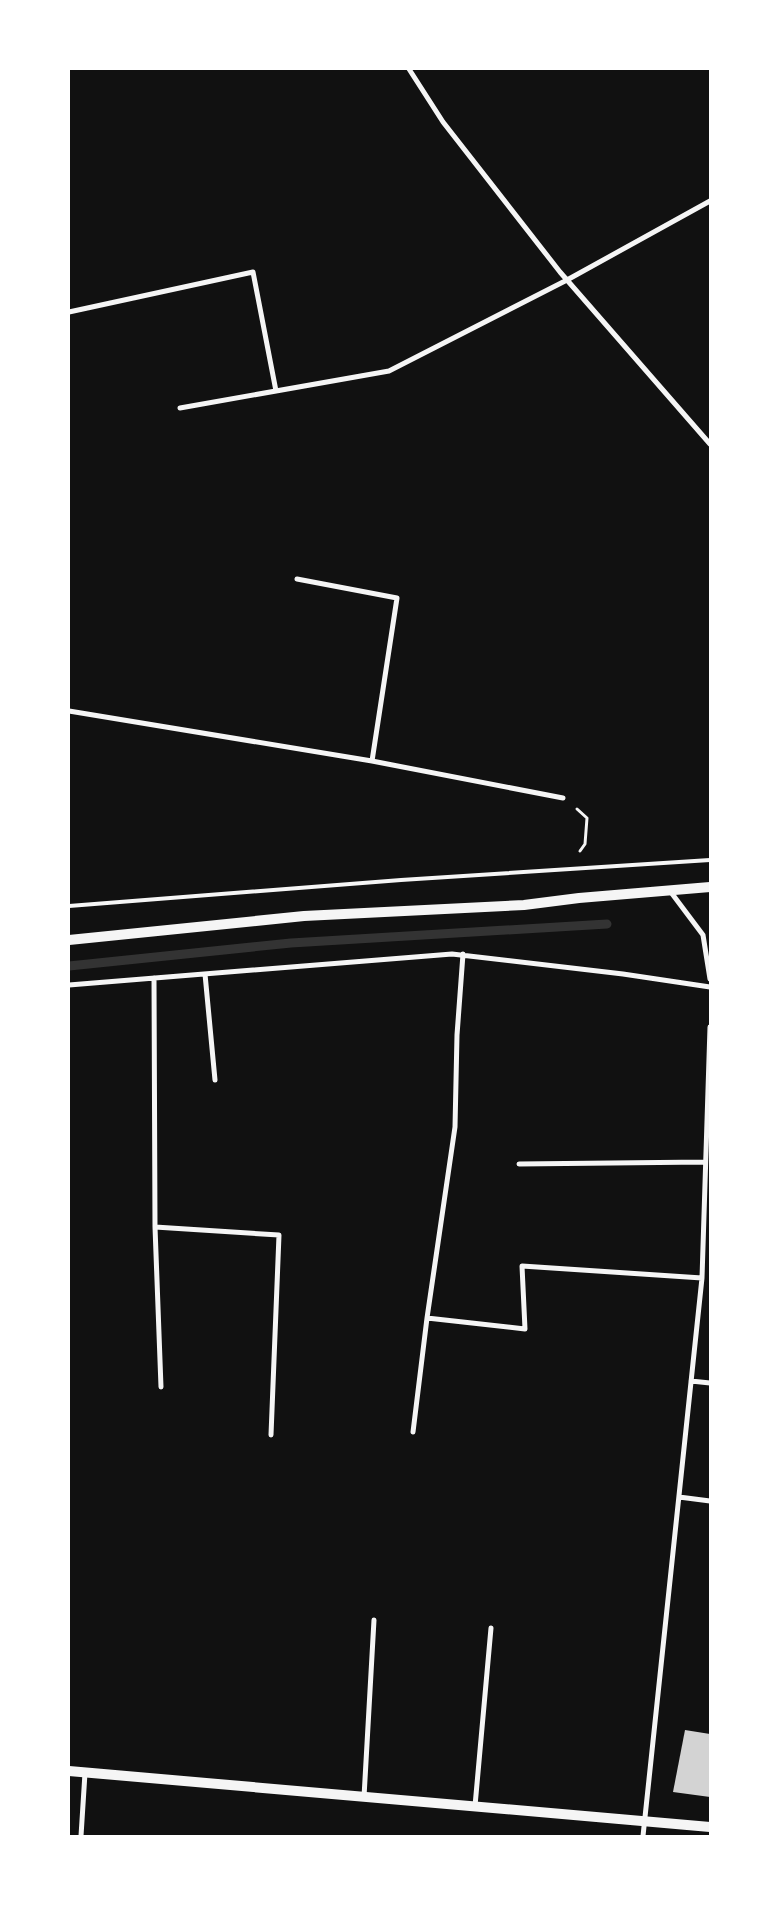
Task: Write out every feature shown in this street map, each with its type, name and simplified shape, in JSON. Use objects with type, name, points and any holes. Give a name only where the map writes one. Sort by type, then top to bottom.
[{"type":"main road","points":[[69,940],[304,916],[524,905],[579,898],[710,887]]},
{"type":"main road","points":[[69,1771],[85,1775],[364,1796],[645,1824],[710,1827]]},
{"type":"street","points":[[409,69],[443,122],[567,280],[710,444]]},
{"type":"street","points":[[180,408],[389,371],[567,280],[710,201]]},
{"type":"street","points":[[69,312],[253,272],[276,391]]},
{"type":"street","points":[[297,579],[397,598],[372,761]]},
{"type":"street","points":[[69,711],[372,761],[563,798]]},
{"type":"street","points":[[670,891],[703,935],[710,979]]},
{"type":"street","points":[[413,1432],[426,1318],[455,1128],[457,1035],[463,954]]},
{"type":"street","points":[[69,985],[463,954],[623,974],[710,988]]},
{"type":"street","points":[[205,974],[215,1080]]},
{"type":"street","points":[[154,978],[155,1228],[160,1387]]},
{"type":"street","points":[[643,1836],[702,1278],[710,1027]]},
{"type":"street","points":[[519,1164],[706,1162]]},
{"type":"street","points":[[155,1228],[279,1235],[271,1435]]},
{"type":"street","points":[[426,1318],[525,1329],[522,1266],[702,1278]]},
{"type":"street","points":[[691,1381],[710,1384]]},
{"type":"street","points":[[679,1497],[710,1501]]},
{"type":"street","points":[[364,1796],[374,1620]]},
{"type":"street","points":[[475,1806],[491,1628]]},
{"type":"street","points":[[81,1836],[85,1775]]},
{"type":"lane","points":[[69,906],[400,880],[710,860]]},
{"type":"lane","points":[[69,1776],[85,1775],[645,1824],[710,1832]]},
{"type":"path","points":[[563,798],[587,818],[585,844],[565,870]]},
{"type":"building","points":[[685,1730],[710,1734],[710,1797],[673,1792]]},
{"type":"waterway","points":[[69,966],[291,943],[607,924]]}]
